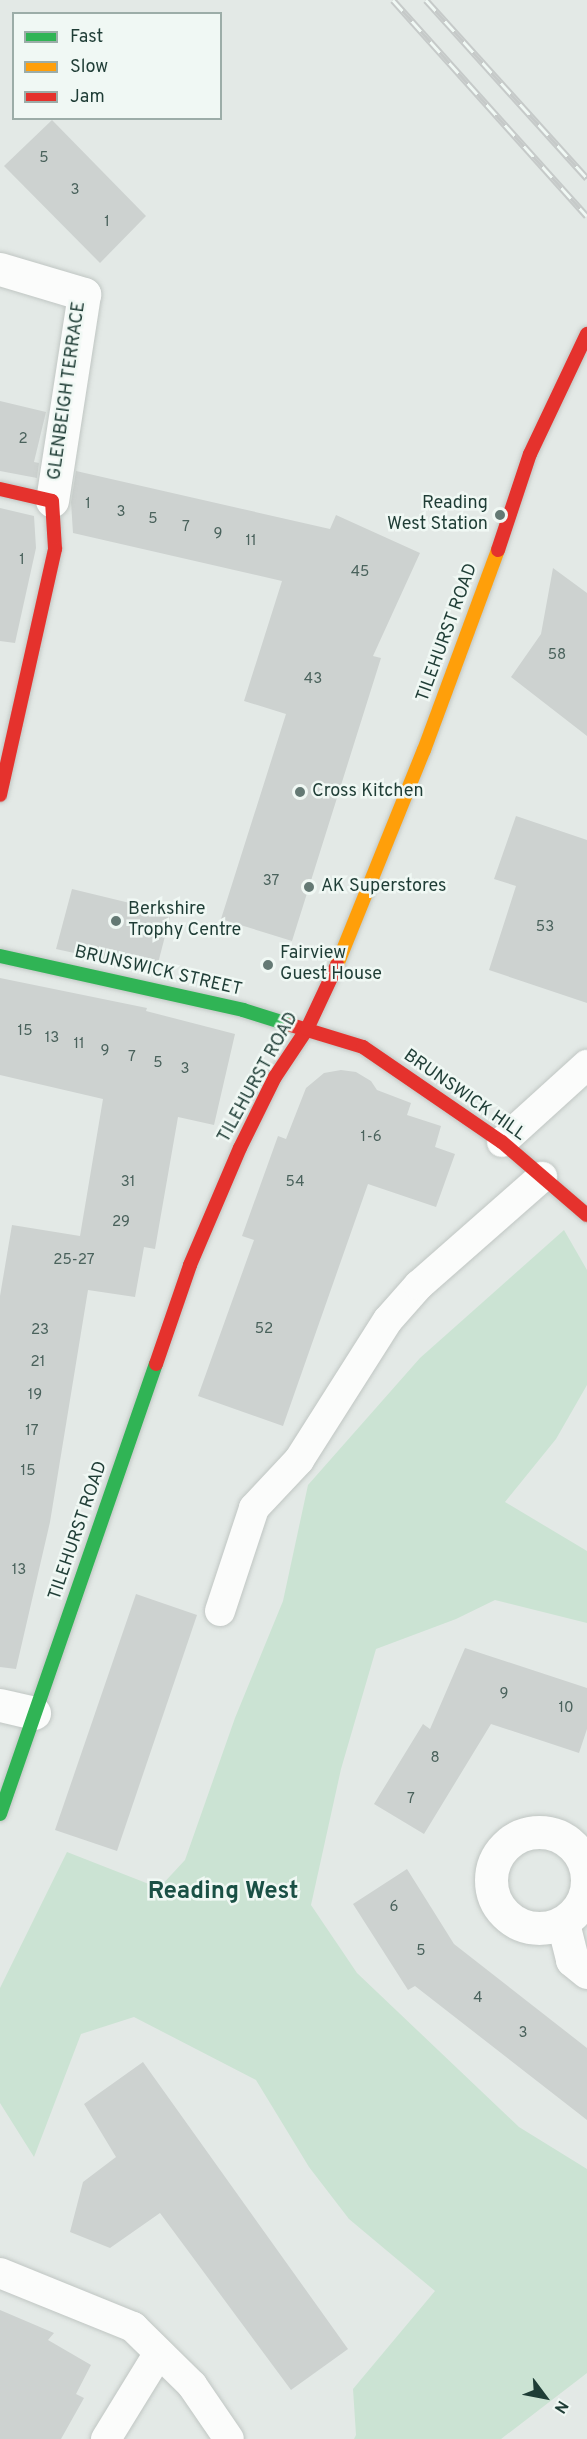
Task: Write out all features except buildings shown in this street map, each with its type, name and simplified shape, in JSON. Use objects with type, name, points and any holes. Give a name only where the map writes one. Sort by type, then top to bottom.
[{"type":"street","name":"GLENBEIGH TERRACE","points":[[0,269],[84,294],[52,501]]},
{"type":"street","name":"TILEHURST ROAD","points":[[0,1814],[190,1265],[240,1148],[275,1077],[306,1029],[334,973],[424,750],[506,528],[530,454],[587,334]]},
{"type":"street","points":[[0,489],[52,501],[55,549],[0,795]]},
{"type":"street","name":"BRUNSWICK STREET","points":[[0,956],[243,1010],[306,1029]]},
{"type":"street","name":"BRUNSWICK HILL","points":[[306,1029],[363,1047],[502,1142],[587,1215]]},
{"type":"street","points":[[0,1705],[34,1713]]},
{"type":"street","points":[[563,1923],[572,1960],[587,1972]]},
{"type":"lane","points":[[502,1142],[587,1065]]},
{"type":"lane","points":[[220,1611],[254,1508],[305,1453],[388,1320],[419,1285],[542,1177]]},
{"type":"lane","points":[[0,2273],[134,2327],[192,2385],[229,2439]]},
{"type":"lane","points":[[106,2439],[159,2353]]},
{"type":"green space","points":[[564,1230],[587,1270],[587,1385],[556,1439],[505,1502],[587,1551],[587,1623],[495,1600],[456,1619],[376,1649],[341,1769],[311,1905],[357,1973],[519,2127],[587,2169],[587,2373],[501,2439],[354,2439],[356,2435],[353,2389],[435,2291],[349,2219],[309,2167],[256,2080],[134,2017],[81,2034],[34,2157],[0,2103],[0,1988],[67,1852],[159,1888],[185,1860],[235,1718],[283,1601],[308,1485],[420,1358]]},
{"type":"railway","points":[[393,0],[587,216]]},
{"type":"railway","points":[[426,0],[587,178]]},
{"type":"traffic: fast","points":[[0,956],[243,1010],[291,1025]]},
{"type":"traffic: fast","points":[[0,1814],[156,1364]]},
{"type":"traffic: slow","points":[[337,965],[424,750],[498,550]]},
{"type":"traffic: jam","points":[[498,550],[530,454],[587,334]]},
{"type":"traffic: jam","points":[[0,489],[52,501],[55,549],[0,795]]},
{"type":"traffic: jam","points":[[156,1364],[190,1265],[240,1148],[275,1077],[307,1029],[337,965]]},
{"type":"traffic: jam","points":[[291,1025],[363,1047],[502,1142],[587,1215]]},
{"type":"place","name":"Reading West Station","points":[[500,515]]},
{"type":"place","name":"Cross Kitchen","points":[[300,792]]},
{"type":"place","name":"AK Superstores","points":[[309,887]]},
{"type":"place","name":"Berkshire Trophy Centre","points":[[116,921]]},
{"type":"place","name":"Fairview Guest House","points":[[268,965]]},
{"type":"district","name":"Reading West","points":[[223,1893]]}]
